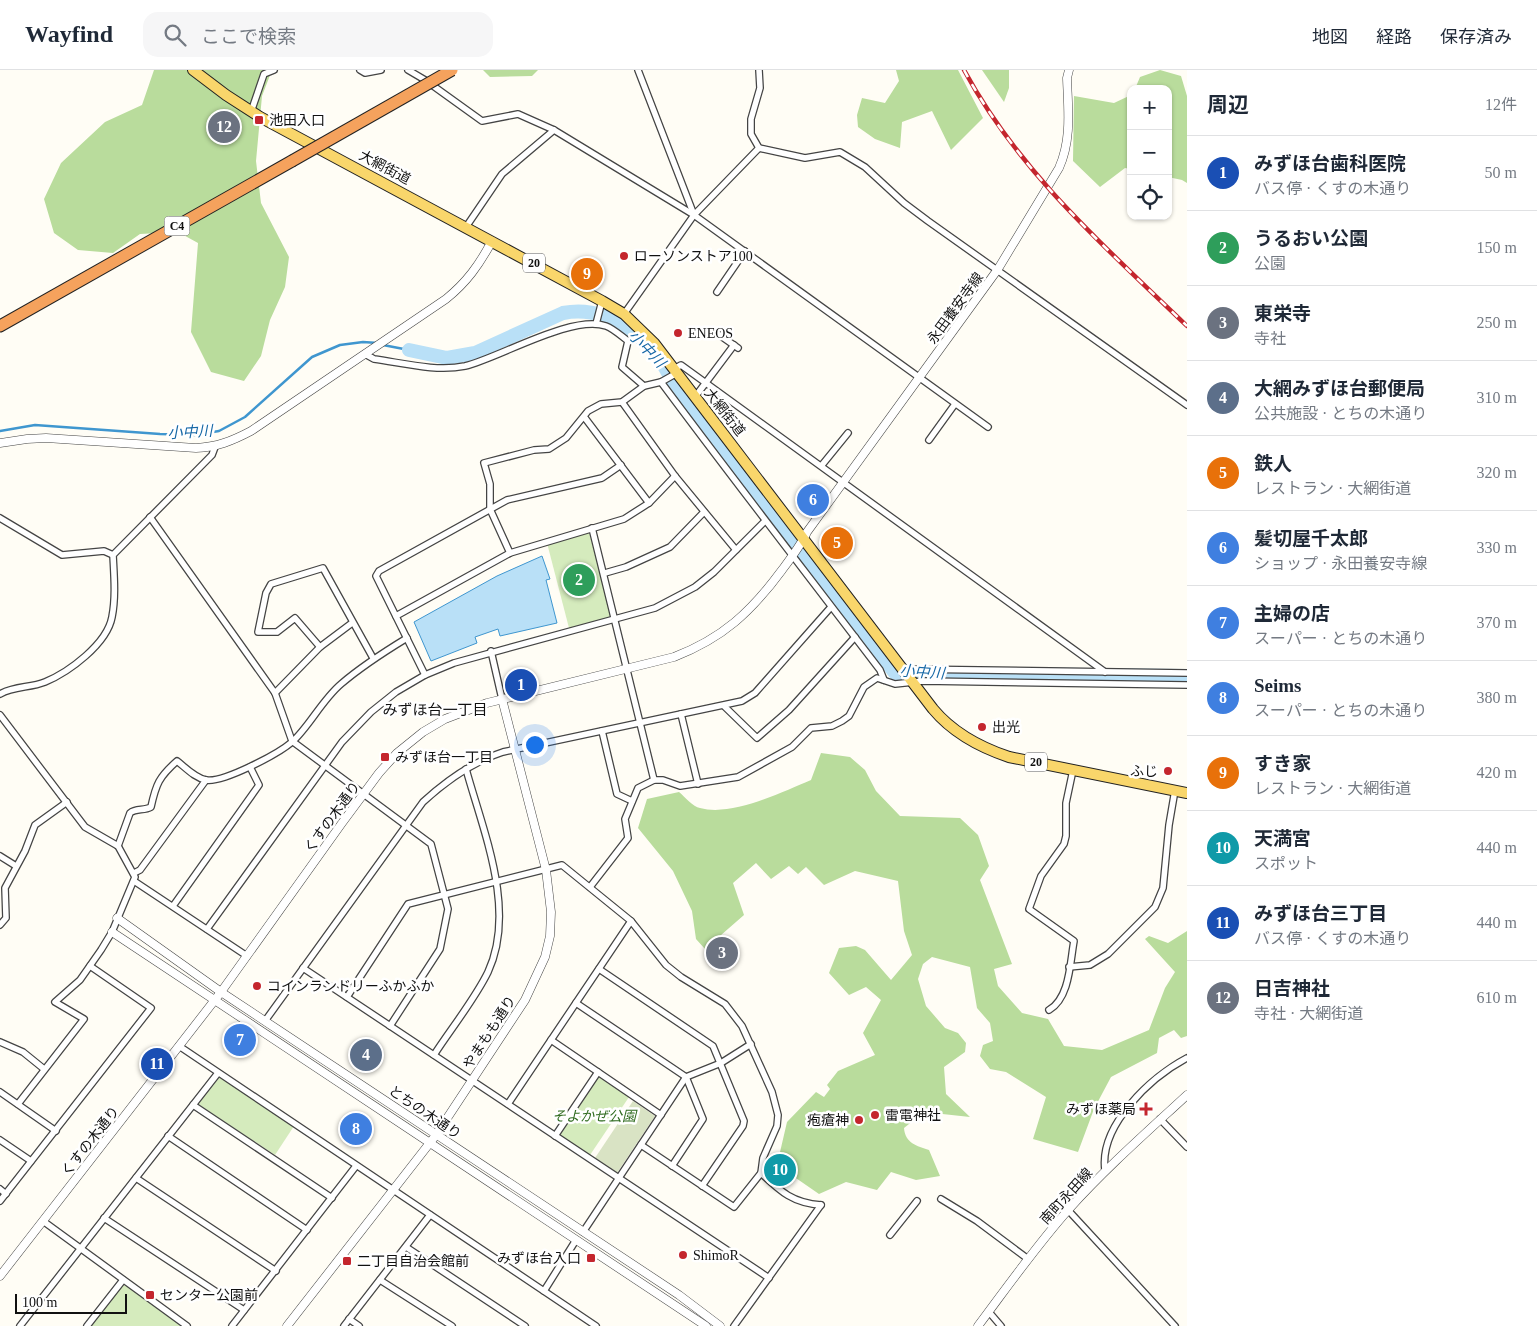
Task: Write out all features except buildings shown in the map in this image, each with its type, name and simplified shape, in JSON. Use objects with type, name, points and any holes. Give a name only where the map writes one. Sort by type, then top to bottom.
[{"type":"highway","name":"C4","points":[[0,326],[452,70]]},
{"type":"main road","name":"大網街道","points":[[194,70],[251,112],[624,314],[648,337],[675,371],[941,718],[977,744],[1009,757],[1187,793]]},
{"type":"street","points":[[251,112],[264,74],[274,70]]},
{"type":"street","points":[[360,70],[365,73],[381,70]]},
{"type":"street","points":[[408,70],[482,121],[518,114],[554,130],[694,215],[988,428]]},
{"type":"street","points":[[638,70],[694,215]]},
{"type":"street","points":[[759,70],[760,88],[751,119],[751,134],[760,148],[804,158],[840,152],[865,167],[904,203],[928,221],[1187,405]]},
{"type":"street","name":"永田養安寺線","points":[[804,538],[998,269],[1059,168],[1066,152],[1068,137],[1068,70]]},
{"type":"street","points":[[466,227],[502,174],[554,130]]},
{"type":"street","points":[[624,314],[694,215],[760,148]]},
{"type":"street","points":[[0,443],[46,438],[196,448],[215,447],[251,431],[446,299],[465,283],[476,270],[492,241]]},
{"type":"street","points":[[717,292],[745,251]]},
{"type":"street","points":[[596,324],[602,301]]},
{"type":"street","points":[[365,354],[374,359],[450,368],[466,366],[539,336],[568,328],[596,324],[608,327],[628,341],[622,367],[644,386]]},
{"type":"street","points":[[695,397],[736,346],[718,334]]},
{"type":"street","points":[[510,553],[490,509],[490,484],[484,463],[534,450],[549,449],[566,438],[588,411],[601,404],[622,402],[644,386],[661,382],[681,365],[822,465],[1105,672]]},
{"type":"street","points":[[661,382],[880,670],[884,680]]},
{"type":"street","points":[[622,402],[675,476],[736,550]]},
{"type":"street","points":[[929,440],[955,404]]},
{"type":"street","points":[[584,418],[650,503]]},
{"type":"street","points":[[822,465],[848,433]]},
{"type":"street","points":[[0,694],[9,689],[45,682],[77,663],[96,646],[112,618],[113,554],[212,455],[215,447]]},
{"type":"street","points":[[425,675],[376,576],[379,571],[507,500],[602,478],[621,465]]},
{"type":"street","points":[[396,616],[510,553],[624,519],[650,503],[675,476]]},
{"type":"street","points":[[605,573],[626,568],[670,547],[704,512]]},
{"type":"street","points":[[150,517],[274,693],[292,742],[431,844],[445,895],[447,916],[440,949],[390,1026]]},
{"type":"street","points":[[0,518],[62,554],[104,551],[113,554]]},
{"type":"street","points":[[207,929],[342,742],[371,712],[396,692],[425,675],[491,651],[655,608],[677,598],[708,577],[765,521]]},
{"type":"street","points":[[592,528],[605,573],[654,780]]},
{"type":"street","name":"くすの木通り","points":[[0,1276],[216,1000],[363,794],[398,753],[423,732],[445,719],[502,699],[674,657],[711,641],[752,608],[804,538]]},
{"type":"street","points":[[320,647],[296,618],[277,632],[258,632],[266,593],[271,584],[323,568],[352,624],[373,658]]},
{"type":"street","points":[[265,1021],[424,802],[445,782],[486,758],[515,749],[742,701],[755,693],[831,607]]},
{"type":"street","points":[[274,693],[320,647],[352,624]]},
{"type":"street","points":[[724,706],[757,738],[789,710],[855,637]]},
{"type":"street","points":[[118,846],[130,813],[151,807],[155,787],[161,775],[177,762],[206,780],[218,780],[250,767],[292,742],[340,684],[373,658],[407,638]]},
{"type":"street","points":[[491,651],[502,699]]},
{"type":"street","points":[[903,669],[1187,672]]},
{"type":"street","points":[[590,887],[628,838],[625,819],[638,788],[654,780],[663,780],[680,786],[738,776],[792,747],[811,728],[832,726],[842,721],[849,716],[868,682],[877,678],[895,684],[912,681],[1187,685]]},
{"type":"street","name":"やまもも通り","points":[[288,1326],[436,1135],[525,1000],[545,957],[550,936],[551,912],[546,870],[502,699]]},
{"type":"street","points":[[680,714],[698,784]]},
{"type":"street","points":[[0,715],[89,832],[118,846],[134,874],[134,881],[116,918],[112,932],[80,980],[55,1002],[84,1019],[44,1068],[18,1104]]},
{"type":"street","points":[[602,731],[616,794],[632,801]]},
{"type":"street","points":[[173,906],[259,785],[250,767]]},
{"type":"street","points":[[434,1055],[490,966],[498,935],[501,910],[496,882],[466,769]]},
{"type":"street","points":[[1048,1010],[1060,997],[1074,941],[1029,909],[1041,876],[1064,844],[1066,836],[1065,814],[1073,770]]},
{"type":"street","points":[[134,874],[140,870],[206,780]]},
{"type":"street","points":[[1069,967],[1090,965],[1108,954],[1155,907],[1163,888],[1169,825],[1175,790]]},
{"type":"street","points":[[0,925],[6,918],[5,888],[35,825],[67,802]]},
{"type":"street","points":[[0,856],[16,866]]},
{"type":"street","points":[[346,997],[408,904],[562,865],[631,921],[666,965],[681,977],[725,1004],[742,1026],[772,1092],[778,1115],[777,1126],[763,1158],[761,1173],[734,1207],[641,1145]]},
{"type":"street","points":[[134,881],[247,956]]},
{"type":"street","name":"とちの木通り","points":[[116,918],[221,992],[679,1295],[720,1326]]},
{"type":"street","points":[[508,1104],[631,921]]},
{"type":"street","name":"とちの木通り","points":[[112,932],[703,1325]]},
{"type":"street","points":[[0,1201],[151,1008],[90,966]]},
{"type":"street","points":[[304,968],[769,1278]]},
{"type":"street","points":[[598,969],[713,1046],[744,1121],[743,1126],[702,1186]]},
{"type":"street","points":[[576,1003],[686,1077],[703,1118],[672,1166]]},
{"type":"street","points":[[551,1040],[661,1115]]},
{"type":"street","points":[[0,1042],[23,1052],[44,1068]]},
{"type":"street","points":[[583,1232],[686,1077],[721,1064],[751,1044]]},
{"type":"street","points":[[179,1046],[596,1326]]},
{"type":"street","points":[[1105,1170],[1104,1162],[1116,1123],[1129,1105],[1154,1081],[1187,1058]]},
{"type":"street","points":[[555,1136],[598,1072]]},
{"type":"street","points":[[20,1326],[218,1073]]},
{"type":"street","points":[[0,1092],[56,1131]]},
{"type":"street","name":"南町永田線","points":[[978,1326],[1028,1259],[1068,1210],[1105,1170],[1187,1095]]},
{"type":"street","points":[[193,1105],[332,1198]]},
{"type":"street","points":[[1160,1119],[1187,1147]]},
{"type":"street","points":[[168,1136],[307,1230]]},
{"type":"street","points":[[0,1140],[31,1161]]},
{"type":"street","points":[[232,1326],[356,1166]]},
{"type":"street","points":[[734,1326],[821,1205],[797,1202],[761,1173]]},
{"type":"street","points":[[136,1178],[276,1270]]},
{"type":"street","points":[[0,1189],[6,1194]]},
{"type":"street","points":[[941,1199],[977,1221],[1028,1259]]},
{"type":"street","points":[[890,1235],[917,1200]]},
{"type":"street","points":[[1068,1210],[1176,1326]]},
{"type":"street","points":[[344,1326],[430,1215]]},
{"type":"street","points":[[104,1218],[244,1310]]},
{"type":"street","points":[[42,1221],[188,1326]]},
{"type":"street","points":[[544,1291],[576,1240]]},
{"type":"street","points":[[406,1247],[525,1326]]},
{"type":"street","points":[[88,1326],[123,1280]]},
{"type":"street","points":[[380,1280],[452,1326]]},
{"type":"street","points":[[989,1312],[1001,1326]]},
{"type":"street","points":[[349,1319],[359,1326]]},
{"type":"green space","points":[[154,70],[272,70],[262,96],[256,161],[261,203],[289,257],[285,287],[270,320],[261,356],[244,381],[211,372],[191,332],[198,243],[178,232],[140,234],[113,253],[78,250],[54,233],[44,199],[61,163],[105,122],[142,105]]},
{"type":"green space","points":[[483,70],[538,70],[532,76],[490,77]]},
{"type":"green space","points":[[896,70],[958,70],[983,118],[951,150],[932,111],[902,122],[900,148],[875,139],[858,127],[857,115],[862,98],[885,103],[899,81]]},
{"type":"green space","points":[[982,70],[1009,70],[1009,88],[1004,102]]},
{"type":"green space","points":[[1160,70],[1181,76],[1187,96],[1187,183],[1172,178],[1172,85],[1137,85],[1140,77]]},
{"type":"green space","points":[[1074,96],[1114,103],[1127,97],[1127,168],[1100,187],[1073,161]]},
{"type":"green space","points":[[589,532],[611,617],[569,628],[547,543]]},
{"type":"green space","points":[[821,753],[850,757],[865,770],[876,791],[900,816],[960,818],[978,835],[989,866],[980,880],[1012,964],[994,969],[998,986],[1022,1013],[1048,1019],[1064,1046],[1102,1050],[1149,1030],[1165,988],[1175,972],[1145,939],[1149,936],[1168,943],[1187,931],[1187,1036],[1181,1038],[1174,1030],[1159,1038],[1157,1053],[1111,1077],[1094,1109],[1078,1152],[1033,1139],[1046,1097],[1006,1072],[990,1069],[980,1056],[983,1045],[993,1041],[990,1023],[977,1008],[970,967],[932,957],[923,964],[918,979],[926,1006],[945,1028],[958,1033],[966,1043],[965,1052],[944,1067],[946,1094],[970,1117],[924,1112],[904,1128],[909,1140],[929,1150],[940,1176],[916,1180],[891,1172],[877,1190],[846,1182],[819,1194],[777,1165],[787,1122],[816,1092],[824,1097],[830,1089],[827,1085],[838,1071],[875,1055],[863,1033],[881,1000],[866,987],[849,995],[829,973],[839,948],[856,946],[865,950],[891,980],[912,955],[904,931],[898,881],[855,871],[824,885],[806,867],[798,874],[789,866],[771,879],[756,863],[733,883],[744,915],[705,949],[696,939],[692,911],[673,871],[638,828],[647,799],[679,792],[692,804],[700,808],[713,810],[742,806],[772,797],[811,780]]},
{"type":"green space","points":[[220,1077],[294,1126],[275,1155],[198,1104]]},
{"type":"green space","name":"そよかぜ公園","points":[[599,1077],[629,1097],[590,1155],[560,1135]]},
{"type":"green space","points":[[633,1101],[655,1116],[617,1173],[595,1158]]},
{"type":"green space","points":[[126,1285],[183,1326],[91,1326],[122,1286]]},
{"type":"water","points":[[542,556],[550,579],[546,580],[557,623],[500,636],[498,629],[475,637],[477,643],[431,661],[414,622],[497,576]]},
{"type":"waterway","name":"小中川","points":[[409,350],[447,358],[475,353],[563,313],[597,314],[628,328],[642,340],[665,367],[673,383],[895,673],[1187,676]]},
{"type":"waterway","name":"小中川","points":[[0,431],[35,425],[160,434],[195,435],[219,431],[245,417],[312,357],[340,345],[363,342],[378,343]]},
{"type":"waterway","name":"小中川","points":[[383,345],[409,350]]},
{"type":"railway","points":[[964,70],[986,107],[1037,175],[1065,207],[1187,326]]},
{"type":"place","name":"池田入口","points":[[259,120]]},
{"type":"place","name":"日吉神社","points":[[224,127]]},
{"type":"place","name":"ローソンストア100","points":[[624,256]]},
{"type":"place","name":"すき家","points":[[587,274]]},
{"type":"place","name":"ENEOS","points":[[678,333]]},
{"type":"place","name":"髪切屋千太郎","points":[[813,500]]},
{"type":"place","name":"鉄人","points":[[837,543]]},
{"type":"place","name":"うるおい公園","points":[[579,580]]},
{"type":"place","name":"みずほ台歯科医院","points":[[521,685]]},
{"type":"place","name":"出光","points":[[982,727]]},
{"type":"place","name":"みずほ台一丁目","points":[[385,757]]},
{"type":"place","name":"ふじ","points":[[1168,771]]},
{"type":"place","name":"東栄寺","points":[[722,953]]},
{"type":"place","name":"コインランドリーふかふか","points":[[257,986]]},
{"type":"place","name":"主婦の店","points":[[240,1040]]},
{"type":"place","name":"大網みずほ台郵便局","points":[[366,1055]]},
{"type":"place","name":"みずほ台三丁目","points":[[157,1064]]},
{"type":"place","name":"みずほ薬局","points":[[1146,1109]]},
{"type":"place","name":"雷電神社","points":[[875,1115]]},
{"type":"place","name":"疱瘡神","points":[[859,1120]]},
{"type":"place","name":"Seims","points":[[356,1129]]},
{"type":"place","name":"天満宮","points":[[780,1170]]},
{"type":"place","name":"ShimoR","points":[[683,1255]]},
{"type":"place","name":"みずほ台入口","points":[[591,1258]]},
{"type":"place","name":"二丁目自治会館前","points":[[347,1261]]},
{"type":"place","name":"センター公園前","points":[[150,1295]]},
{"type":"district","name":"みずほ台一丁目","points":[[435,710]]}]
